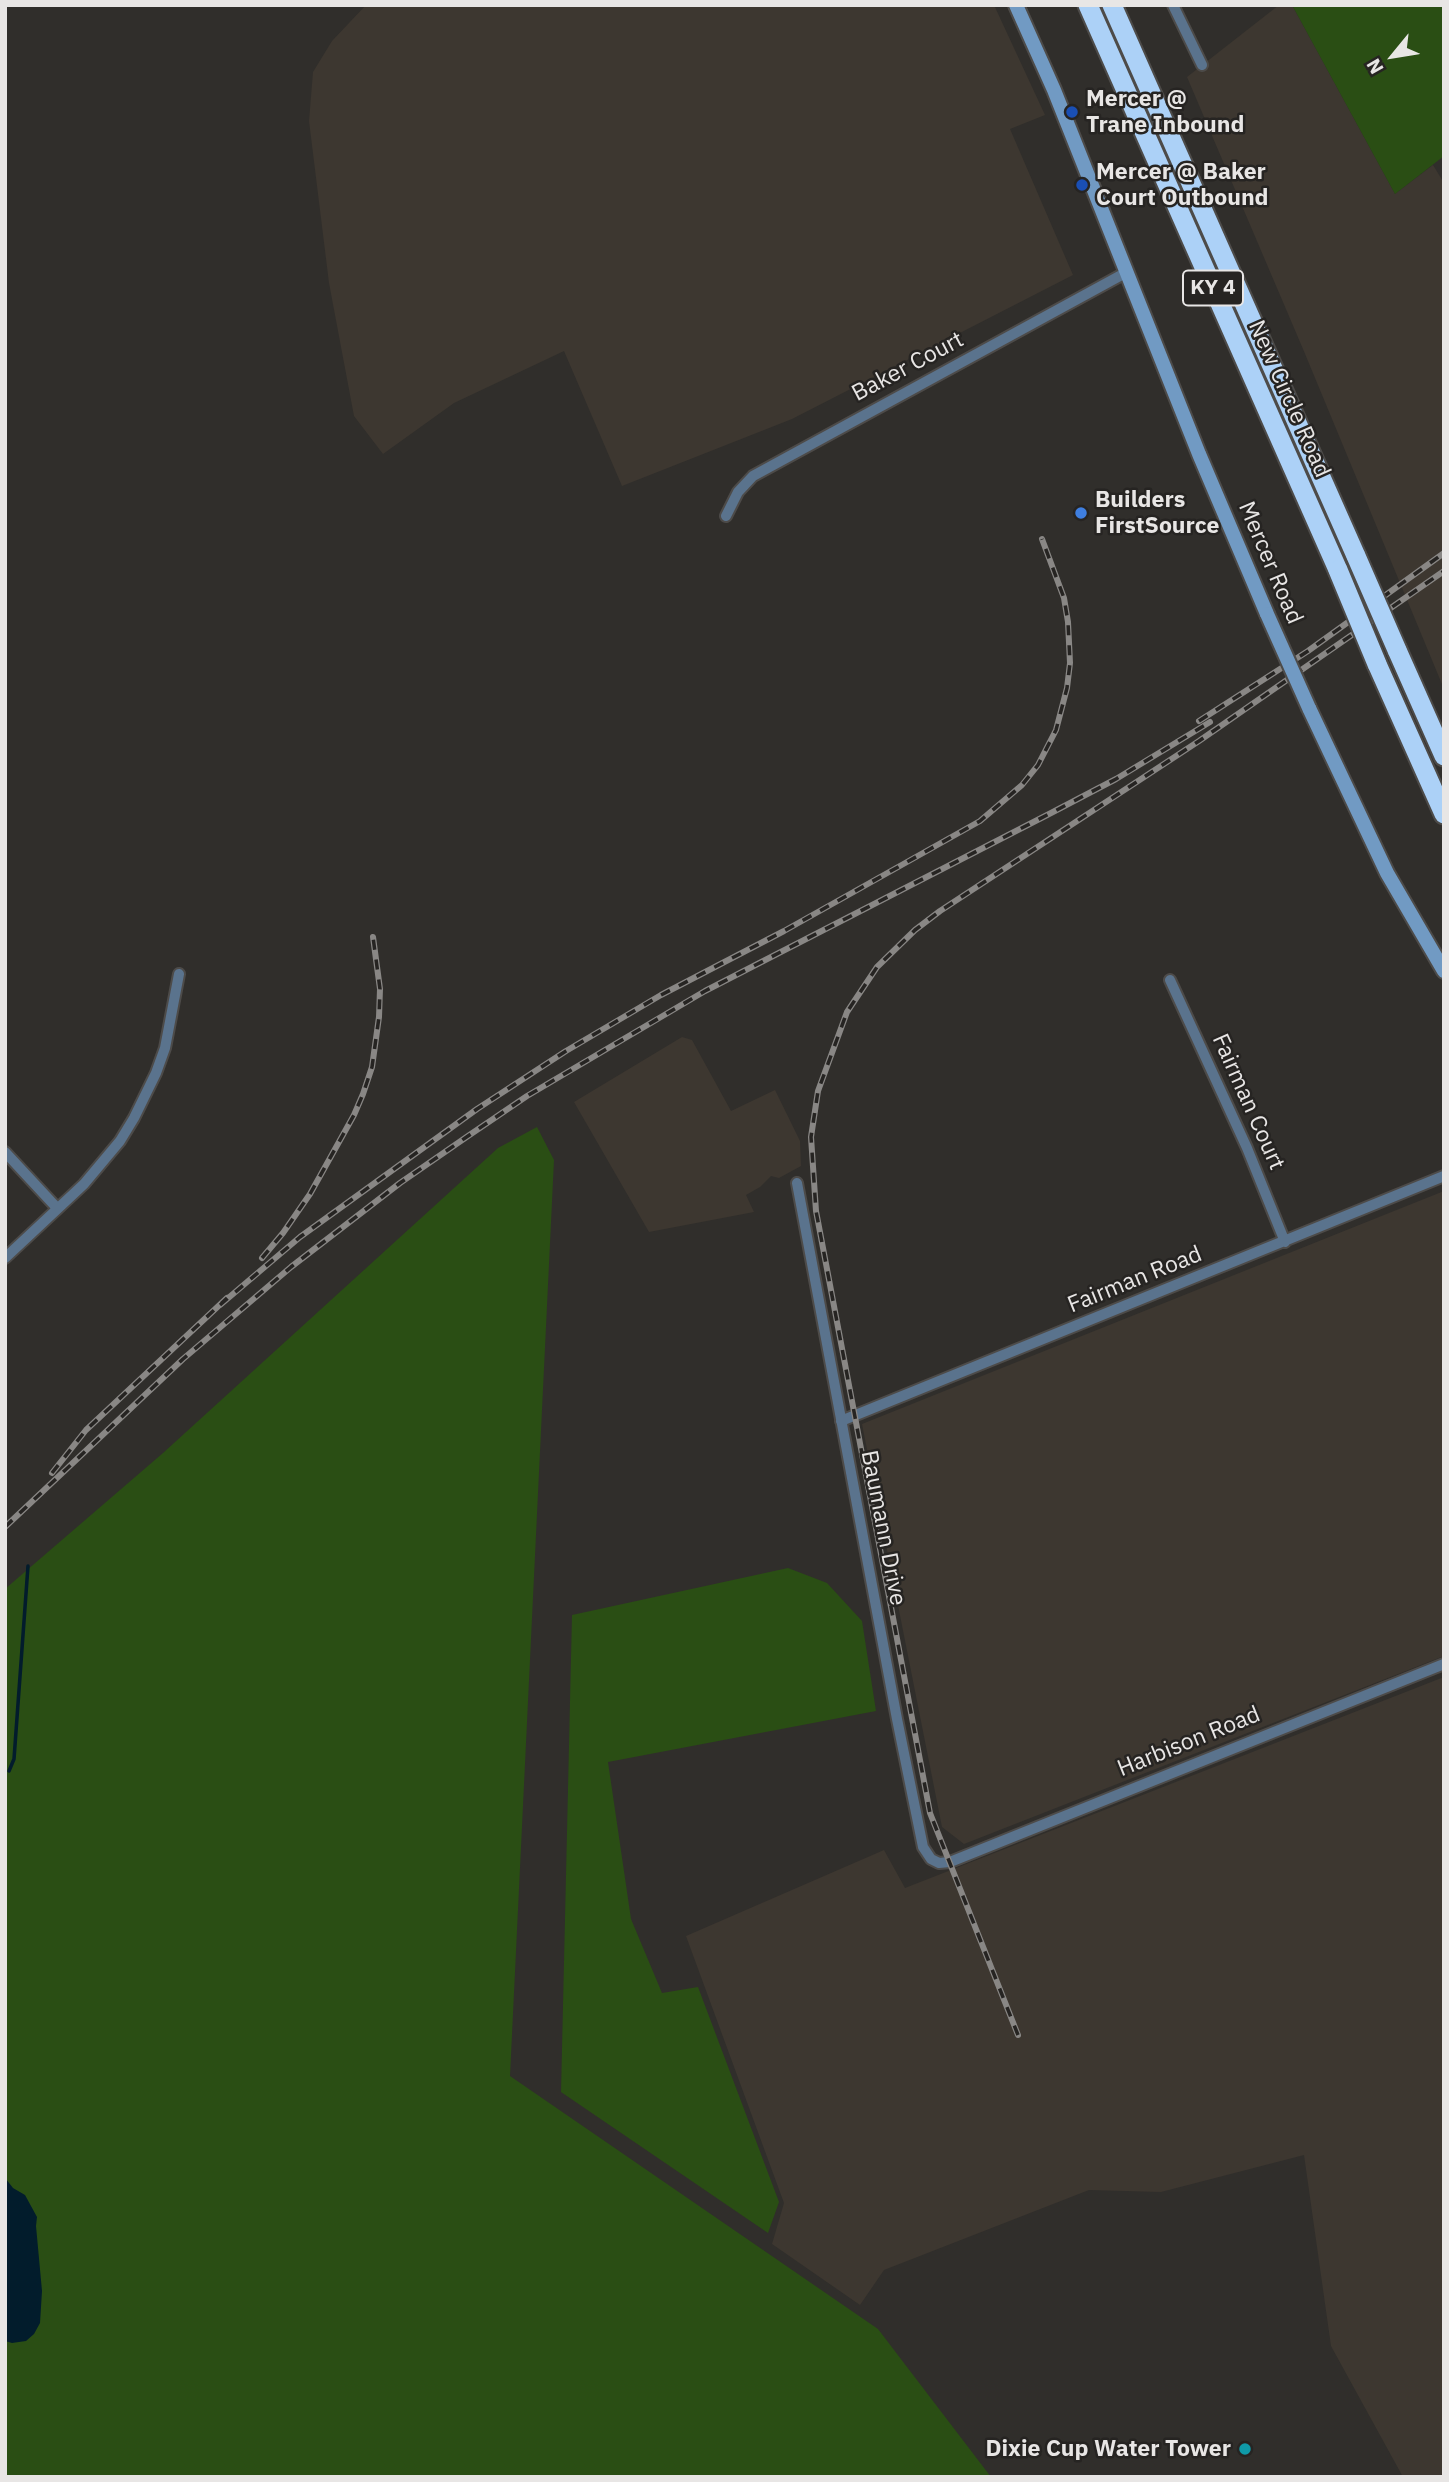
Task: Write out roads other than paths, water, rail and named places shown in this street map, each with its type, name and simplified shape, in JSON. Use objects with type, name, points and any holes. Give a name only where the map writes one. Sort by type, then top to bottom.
[{"type":"highway","name":"New Circle Road","points":[[1088,5],[1444,814]]},
{"type":"highway","name":"New Circle Road","points":[[1112,5],[1444,756]]},
{"type":"street","name":"Mercer Road","points":[[1016,5],[1054,90],[1199,454],[1267,614],[1376,852],[1444,971]]},
{"type":"street","points":[[1173,5],[1202,65]]},
{"type":"street","name":"Baker Court","points":[[726,516],[738,492],[753,476],[1128,272]]},
{"type":"street","points":[[5,1258],[84,1184],[120,1141],[146,1096],[165,1048],[179,974]]},
{"type":"street","name":"Fairman Court","points":[[1170,980],[1247,1148],[1285,1242]]},
{"type":"street","points":[[5,1152],[57,1208]]},
{"type":"street","name":"Fairman Road","points":[[841,1421],[1444,1176]]},
{"type":"street","name":"Baumann Drive","points":[[797,1183],[923,1847],[931,1859],[939,1863],[950,1863]]},
{"type":"street","name":"Harbison Road","points":[[950,1863],[1444,1664]]},
{"type":"water","points":[[5,2171],[6,2179],[13,2188],[25,2195],[37,2217],[42,2291],[40,2323],[34,2334],[26,2341],[12,2343],[5,2341]]},
{"type":"waterway","points":[[9,1771],[14,1759],[28,1566]]},
{"type":"railway","points":[[220,1305],[300,1237],[477,1109],[566,1051],[661,995],[784,931],[980,821],[1022,785],[1038,765],[1056,730],[1067,688],[1070,663],[1064,598],[1042,539]]},
{"type":"railway","points":[[1199,721],[1308,651],[1444,553]]},
{"type":"railway","points":[[1018,2035],[930,1813],[816,1211],[811,1137],[818,1091],[847,1012],[877,967],[915,930],[1199,741],[1444,571]]},
{"type":"railway","points":[[5,1527],[183,1359],[291,1267],[400,1183],[527,1096],[705,991],[1116,779],[1210,722]]},
{"type":"railway","points":[[262,1258],[310,1194],[363,1094],[372,1067],[379,1017],[380,989],[373,937]]},
{"type":"railway","points":[[52,1473],[86,1430],[227,1298]]},
{"type":"place","name":"Mercer @ Trane Inbound","points":[[1072,112]]},
{"type":"place","name":"Mercer @ Baker Court Outbound","points":[[1082,185]]},
{"type":"place","name":"Builders FirstSource","points":[[1081,513]]},
{"type":"place","name":"Dixie Cup Water Tower","points":[[1245,2449]]}]
